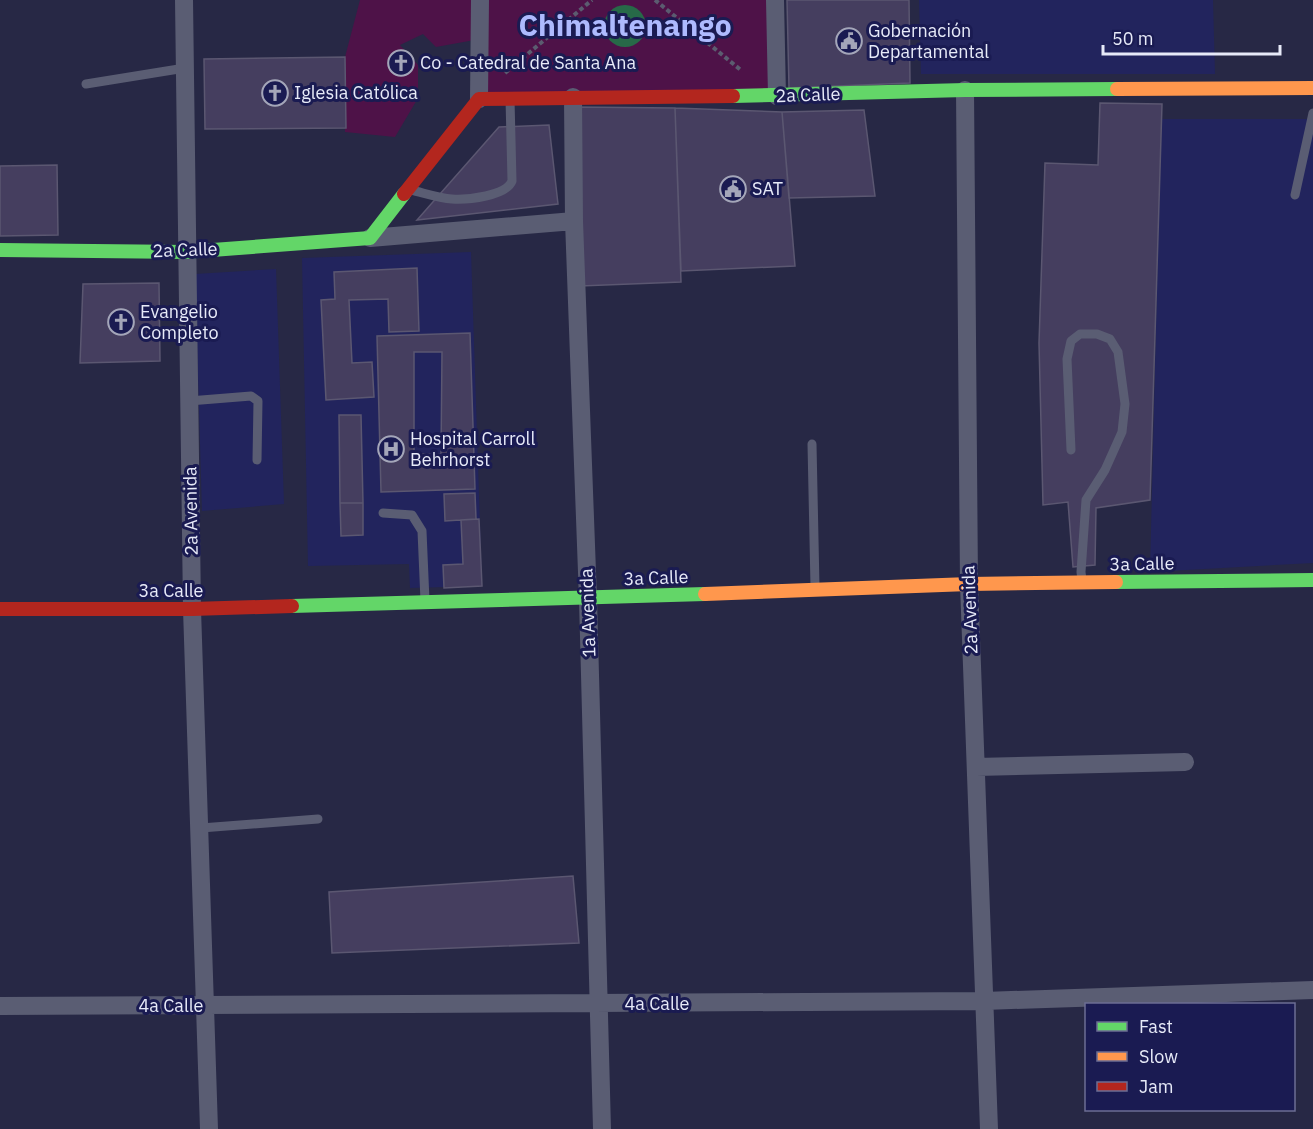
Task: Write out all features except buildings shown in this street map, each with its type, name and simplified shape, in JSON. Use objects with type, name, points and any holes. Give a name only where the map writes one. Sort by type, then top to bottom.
[{"type":"main road","name":"2a Calle","points":[[479,99],[777,96],[965,90],[1313,88]]},
{"type":"main road","points":[[370,238],[479,99]]},
{"type":"main road","name":"2a Calle","points":[[0,250],[186,252],[370,238]]},
{"type":"main road","name":"3a Calle","points":[[0,609],[192,609],[588,599],[969,584],[1313,580]]},
{"type":"street","name":"2a Avenida","points":[[184,0],[192,609],[201,828],[209,1129]]},
{"type":"street","points":[[479,99],[480,0]]},
{"type":"street","points":[[776,0],[777,96]]},
{"type":"street","name":"2a Avenida","points":[[965,90],[969,584],[989,1129]]},
{"type":"street","name":"1a Avenida","points":[[573,97],[574,221],[588,599],[602,1129]]},
{"type":"street","name":"2a Calle","points":[[370,238],[574,221]]},
{"type":"street","points":[[976,767],[1185,762]]},
{"type":"street","name":"4a Calle","points":[[0,1006],[984,1002],[1313,990]]},
{"type":"lane","points":[[86,84],[185,68]]},
{"type":"lane","points":[[409,189],[452,199],[500,193],[509,188],[512,181],[510,98]]},
{"type":"lane","points":[[1295,195],[1313,113]]},
{"type":"lane","points":[[1071,450],[1067,359],[1071,341],[1080,334],[1097,334],[1110,339],[1118,351],[1125,404],[1122,432],[1105,470],[1086,500],[1081,572],[1083,583]]},
{"type":"lane","points":[[189,401],[251,396],[255,398],[258,401],[257,460]]},
{"type":"lane","points":[[812,444],[815,590]]},
{"type":"lane","points":[[383,513],[412,515],[422,531],[425,603]]},
{"type":"lane","points":[[201,828],[318,819]]},
{"type":"path","points":[[479,99],[592,0]]},
{"type":"path","points":[[655,0],[743,72]]},
{"type":"shaded area","points":[[360,0],[775,0],[777,96],[479,99],[480,39],[436,47],[423,34],[400,45],[418,65],[418,98],[395,137],[345,132],[345,57]]},
{"type":"shaded area","points":[[919,0],[1213,0],[1215,74],[921,74]]},
{"type":"shaded area","points":[[625,5],[640,11],[646,26],[640,41],[625,47],[610,41],[604,26],[610,11]]},
{"type":"shaded area","points":[[1161,119],[1313,119],[1313,563],[1150,572]]},
{"type":"shaded area","name":"Hospital Carroll Behrhorst","points":[[471,252],[482,586],[410,588],[409,564],[308,566],[302,258]]},
{"type":"shaded area","points":[[276,269],[284,504],[202,511],[195,274]]},
{"type":"traffic: fast","points":[[733,96],[1117,89]]},
{"type":"traffic: fast","points":[[0,250],[186,252],[370,238],[404,194]]},
{"type":"traffic: fast","points":[[1116,582],[1313,580]]},
{"type":"traffic: fast","points":[[292,606],[705,594]]},
{"type":"traffic: slow","points":[[1117,89],[1313,88]]},
{"type":"traffic: slow","points":[[705,594],[969,584],[1116,582]]},
{"type":"traffic: jam","points":[[404,194],[479,99],[733,96]]},
{"type":"traffic: jam","points":[[0,609],[192,609],[292,606]]},
{"type":"place","name":"Gobernación Departamental","points":[[849,41]]},
{"type":"place","name":"Co - Catedral de Santa Ana","points":[[401,63]]},
{"type":"place","name":"Iglesia Católica","points":[[275,93]]},
{"type":"place","name":"SAT","points":[[733,189]]},
{"type":"place","name":"Evangelio Completo","points":[[121,322]]},
{"type":"place","name":"Hospital Carroll Behrhorst","points":[[391,449]]},
{"type":"district","name":"Chimaltenango","points":[[625,26]]}]
